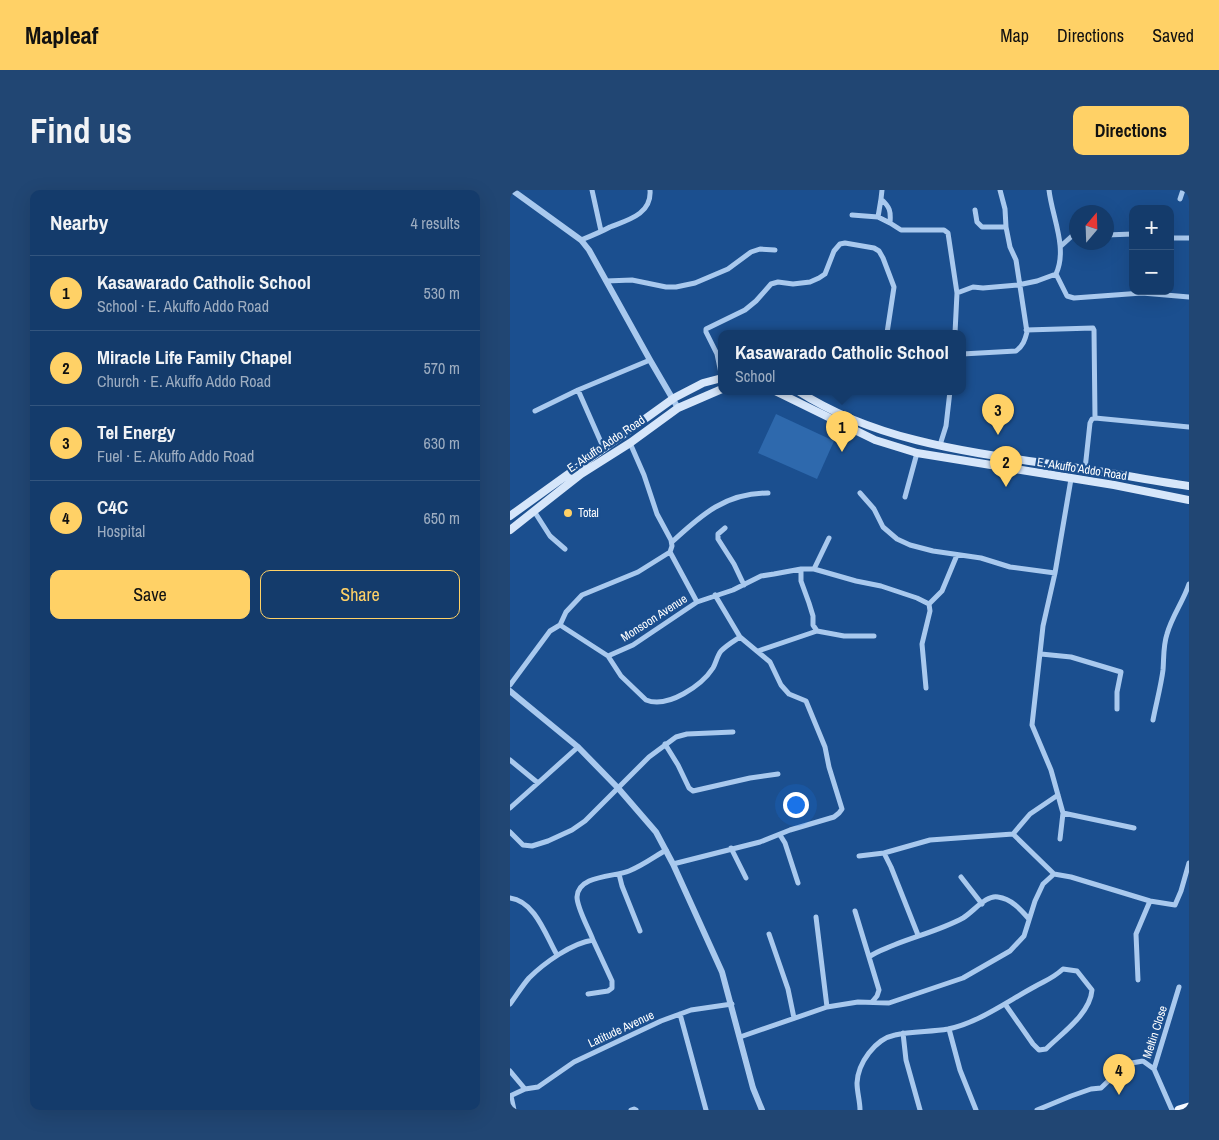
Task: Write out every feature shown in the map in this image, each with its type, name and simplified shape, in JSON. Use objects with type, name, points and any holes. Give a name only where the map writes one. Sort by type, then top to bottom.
[{"type":"highway","points":[[1179,1110],[1189,1107]]},
{"type":"main road","name":"E. Akuffo Addo Road","points":[[510,516],[674,398],[704,383],[718,379]]},
{"type":"main road","name":"E. Akuffo Addo Road","points":[[510,530],[581,474],[630,443],[678,408],[718,391]]},
{"type":"main road","name":"E. Akuffo Addo Road","points":[[783,395],[875,440],[916,453],[1189,500]]},
{"type":"main road","name":"E. Akuffo Addo Road","points":[[804,395],[816,403],[853,420],[910,439],[1013,460],[1085,469],[1189,486]]},
{"type":"street","points":[[512,190],[581,240],[590,250],[678,408]]},
{"type":"street","points":[[592,190],[601,231]]},
{"type":"street","points":[[581,240],[639,215],[649,201],[650,190]]},
{"type":"street","points":[[878,217],[882,190]]},
{"type":"street","points":[[966,354],[1016,351],[1021,348],[1026,336],[1025,311],[1018,285],[1016,260],[1010,247],[1005,209],[1000,190]]},
{"type":"street","points":[[956,293],[973,287],[1018,285],[1056,274],[1060,266],[1060,246],[1049,190]]},
{"type":"street","points":[[1180,199],[1183,190]]},
{"type":"street","points":[[881,199],[890,208],[890,223]]},
{"type":"street","points":[[975,210],[977,222],[982,227],[1006,226]]},
{"type":"street","points":[[852,215],[878,217],[901,230],[944,230],[948,233],[956,293],[955,330]]},
{"type":"street","points":[[1114,235],[1129,234]]},
{"type":"street","points":[[1060,246],[1069,238]]},
{"type":"street","points":[[1174,238],[1189,238]]},
{"type":"street","points":[[718,359],[706,329],[745,310],[771,284],[778,282],[793,284],[810,282],[819,278],[825,274],[837,247],[845,243],[874,248],[883,258],[894,287],[887,330]]},
{"type":"street","points":[[606,281],[632,280],[666,287],[676,287],[695,283],[728,270],[750,252],[760,249],[774,250]]},
{"type":"street","points":[[1056,274],[1067,296],[1074,298],[1142,293],[1189,298]]},
{"type":"street","points":[[1026,330],[1093,328],[1095,418]]},
{"type":"street","points":[[535,410],[650,360]]},
{"type":"street","points":[[578,390],[604,449]]},
{"type":"street","points":[[940,445],[946,426],[950,395]]},
{"type":"street","points":[[1085,469],[1092,419],[1189,427]]},
{"type":"street","points":[[630,443],[644,475],[657,514],[672,542]]},
{"type":"street","points":[[905,497],[916,453]]},
{"type":"street","points":[[1060,838],[1063,813],[1051,770],[1032,724],[1043,626],[1055,573],[1071,479]]},
{"type":"street","points":[[510,685],[550,631],[560,625],[563,616],[582,595],[638,572],[670,552],[672,542],[710,509],[729,499],[751,493],[768,493]]},
{"type":"street","points":[[860,493],[874,509],[883,527],[897,539],[910,545],[933,552],[981,558],[1010,567],[1055,573]]},
{"type":"street","points":[[534,511],[550,536],[565,549]]},
{"type":"street","points":[[725,528],[718,534],[718,539],[734,564],[744,585]]},
{"type":"street","points":[[814,569],[829,538]]},
{"type":"street","name":"Monsoon Avenue","points":[[608,656],[633,644],[697,602],[670,552]]},
{"type":"street","points":[[929,604],[942,592],[957,555]]},
{"type":"street","points":[[697,602],[744,585],[761,576],[801,569],[814,569],[882,586],[929,604]]},
{"type":"street","points":[[801,569],[801,581],[809,603],[813,625],[817,631]]},
{"type":"street","points":[[1153,720],[1163,670],[1166,637],[1175,612],[1189,584]]},
{"type":"street","points":[[673,864],[760,842],[790,830],[834,817],[842,810],[825,747],[806,701],[789,694],[781,685],[770,662],[758,650],[747,644],[740,637],[715,595]]},
{"type":"street","points":[[926,688],[922,644],[930,611],[929,604]]},
{"type":"street","points":[[560,625],[608,656],[621,676],[646,700],[651,702],[680,696],[700,684],[713,668],[721,651],[740,637]]},
{"type":"street","points":[[758,650],[817,631],[844,636],[874,636]]},
{"type":"street","points":[[1041,654],[1070,657],[1121,672],[1117,692],[1117,709]]},
{"type":"street","points":[[510,692],[578,747],[647,820],[666,850],[722,972],[753,1088],[762,1110]]},
{"type":"street","points":[[510,832],[522,845],[532,846],[548,841],[572,830],[585,821],[664,744],[676,737],[687,734],[733,732]]},
{"type":"street","points":[[664,744],[678,765],[689,788],[693,790],[778,774]]},
{"type":"street","points":[[510,808],[578,747]]},
{"type":"street","points":[[510,760],[538,783]]},
{"type":"street","points":[[859,856],[884,853],[930,840],[1013,834],[1030,814],[1058,796]]},
{"type":"street","points":[[1063,813],[1134,828]]},
{"type":"street","points":[[780,834],[798,883]]},
{"type":"street","points":[[1013,834],[1054,874],[1071,877],[1150,901],[1175,905],[1189,862]]},
{"type":"street","points":[[731,848],[746,878]]},
{"type":"street","points":[[588,994],[608,990],[612,986],[612,980],[577,900],[578,892],[584,883],[619,874],[639,866],[666,850]]},
{"type":"street","points":[[884,853],[918,935]]},
{"type":"street","points":[[619,874],[640,931]]},
{"type":"street","points":[[740,1037],[827,1006],[872,1002],[889,1003],[963,978],[1010,950],[1024,936],[1035,901],[1043,884],[1054,874]]},
{"type":"street","points":[[961,877],[982,904]]},
{"type":"street","points":[[869,957],[875,952],[964,917],[989,898],[998,896],[1016,905],[1029,919]]},
{"type":"street","points":[[510,898],[526,904],[557,955]]},
{"type":"street","points":[[1138,980],[1136,934],[1150,901]]},
{"type":"street","points":[[855,912],[879,990],[872,1002]]},
{"type":"street","points":[[816,917],[827,1006]]},
{"type":"street","points":[[769,934],[788,989],[794,1018]]},
{"type":"street","points":[[510,1004],[529,978],[557,955],[584,941],[593,940]]},
{"type":"street","points":[[860,1110],[858,1083],[860,1070],[866,1057],[879,1042],[892,1035],[949,1028],[979,1017],[1035,986],[1053,979],[1063,969],[1077,971],[1092,990],[1092,995],[1084,1012],[1046,1049],[1039,1050],[1033,1044],[1005,1004]]},
{"type":"street","name":"Meltin Close","points":[[1172,1110],[1154,1069],[1179,987]]},
{"type":"street","name":"Latitude Avenue","points":[[510,1096],[538,1087],[574,1062],[680,1014],[691,1010],[732,1004]]},
{"type":"street","points":[[680,1014],[706,1110]]},
{"type":"street","points":[[949,1028],[960,1070],[976,1110]]},
{"type":"street","points":[[903,1033],[906,1060],[920,1110]]},
{"type":"street","points":[[1037,1110],[1084,1092],[1101,1088],[1126,1064],[1143,1062],[1154,1069]]},
{"type":"street","points":[[510,1071],[526,1090]]},
{"type":"street","points":[[510,1096],[514,1110]]},
{"type":"street","points":[[631,1110],[636,1110]]},
{"type":"shaded area","points":[[776,414],[834,441],[817,479],[758,453]]},
{"type":"place","name":"Tel Energy","points":[[998,435]]},
{"type":"place","name":"Kasawarado Catholic School","points":[[842,452]]},
{"type":"place","name":"Miracle Life Family Chapel","points":[[1006,487]]},
{"type":"place","name":"Total","points":[[568,513]]},
{"type":"place","name":"C4C","points":[[1119,1095]]}]
